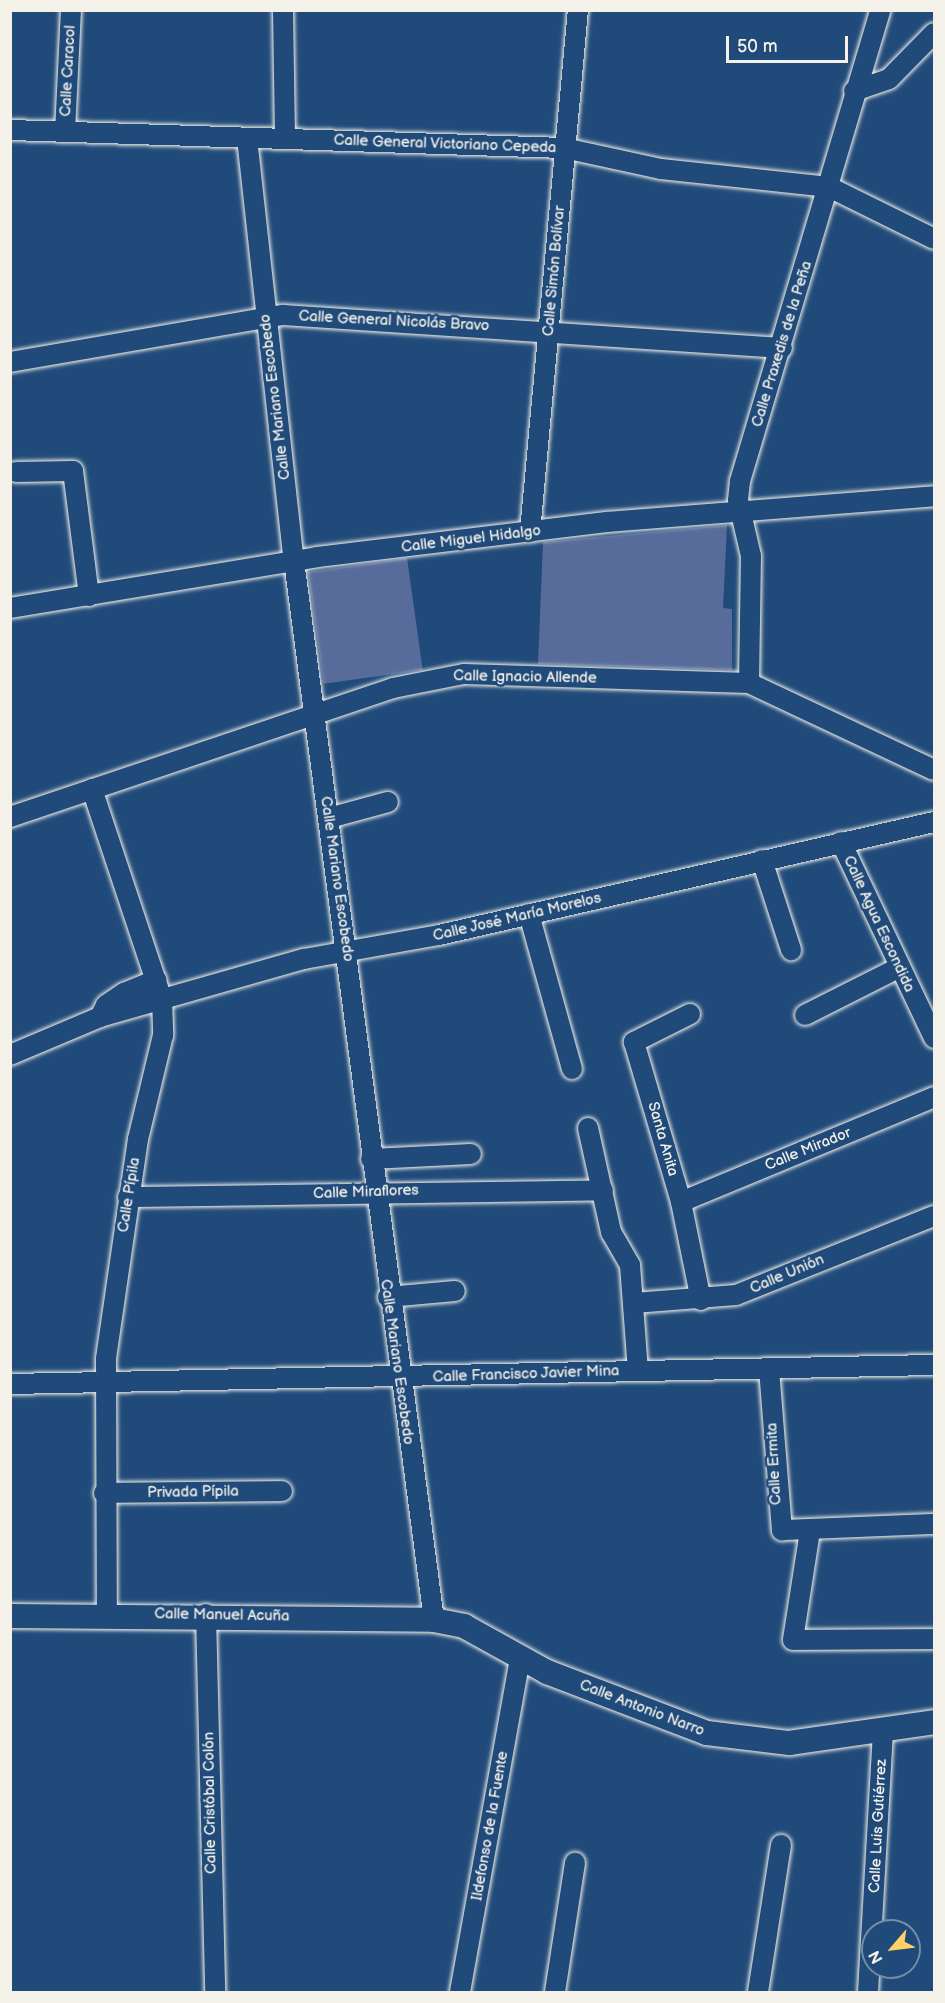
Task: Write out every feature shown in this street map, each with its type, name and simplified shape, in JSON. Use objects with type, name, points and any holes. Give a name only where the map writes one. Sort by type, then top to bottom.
[{"type":"main road","name":"Calle Manuel Acuña","points":[[10,1616],[107,1613],[434,1620]]},
{"type":"main road","name":"Calle Antonio Narro","points":[[434,1620],[464,1626],[520,1659],[707,1733],[789,1743],[883,1732],[934,1722]]},
{"type":"street","name":"Calle Caracol","points":[[65,132],[71,10]]},
{"type":"street","points":[[283,10],[285,139]]},
{"type":"street","name":"Calle Simón Bolívar","points":[[530,532],[578,10]]},
{"type":"street","name":"Calle Praxedis de la Peña","points":[[749,683],[751,556],[740,510],[740,481],[782,348],[829,187],[854,91],[880,10]]},
{"type":"street","points":[[854,91],[890,79],[934,33]]},
{"type":"street","name":"Calle General Victoriano Cepeda","points":[[10,130],[564,148],[661,169],[829,187],[934,239]]},
{"type":"street","name":"Calle Mariano Escobedo","points":[[247,138],[294,561],[347,950],[388,1297],[434,1620]]},
{"type":"street","name":"Calle General Nicolás Bravo","points":[[10,362],[265,316],[549,331],[782,348]]},
{"type":"street","points":[[16,472],[65,467],[76,476],[89,596]]},
{"type":"street","name":"Calle Miguel Hidalgo","points":[[10,608],[294,561],[530,532],[740,510],[934,496]]},
{"type":"street","name":"Calle Ignacio Allende","points":[[10,817],[315,715],[444,675],[749,683],[934,770]]},
{"type":"street","name":"Calle Pípila","points":[[92,789],[159,989],[163,1035],[128,1197],[104,1385],[107,1613]]},
{"type":"street","points":[[329,818],[388,802]]},
{"type":"street","name":"Calle José María Morelos","points":[[10,1055],[100,1017],[106,1005],[124,993],[159,989],[529,914],[934,822]]},
{"type":"street","name":"Calle Agua Escondida","points":[[841,842],[898,968],[934,1038]]},
{"type":"street","points":[[762,860],[791,950]]},
{"type":"street","points":[[529,914],[572,1069]]},
{"type":"street","points":[[804,1015],[898,968]]},
{"type":"street","name":"Santa Anita","points":[[690,1014],[634,1042],[681,1202],[701,1300]]},
{"type":"street","name":"Calle Mirador","points":[[681,1202],[934,1097]]},
{"type":"street","points":[[588,1128],[611,1232],[630,1265],[638,1371]]},
{"type":"street","points":[[371,1159],[471,1154]]},
{"type":"street","name":"Calle Miraflores","points":[[128,1197],[603,1190]]},
{"type":"street","name":"Calle Unión","points":[[633,1303],[701,1300],[752,1290],[934,1216]]},
{"type":"street","points":[[388,1297],[455,1291]]},
{"type":"street","name":"Calle Francisco Javier Mina","points":[[10,1384],[104,1385],[934,1365]]},
{"type":"street","name":"Calle Ermita","points":[[768,1369],[778,1525],[788,1533],[934,1524]]},
{"type":"street","name":"Privada Pípila","points":[[104,1493],[282,1491]]},
{"type":"street","points":[[810,1531],[793,1640],[934,1639]]},
{"type":"street","name":"Calle Cristóbal Colón","points":[[206,1614],[215,1992]]},
{"type":"street","name":"Ildefonso de la Fuente","points":[[460,1992],[520,1659]]},
{"type":"street","name":"Calle Luis Gutiérrez","points":[[868,1992],[883,1732]]},
{"type":"street","points":[[758,1992],[781,1845]]},
{"type":"street","points":[[555,1992],[575,1863]]},
{"type":"building","points":[[727,525],[723,608],[732,609],[732,670],[538,664],[543,542]]},
{"type":"building","points":[[407,558],[423,670],[324,684],[308,572]]}]
